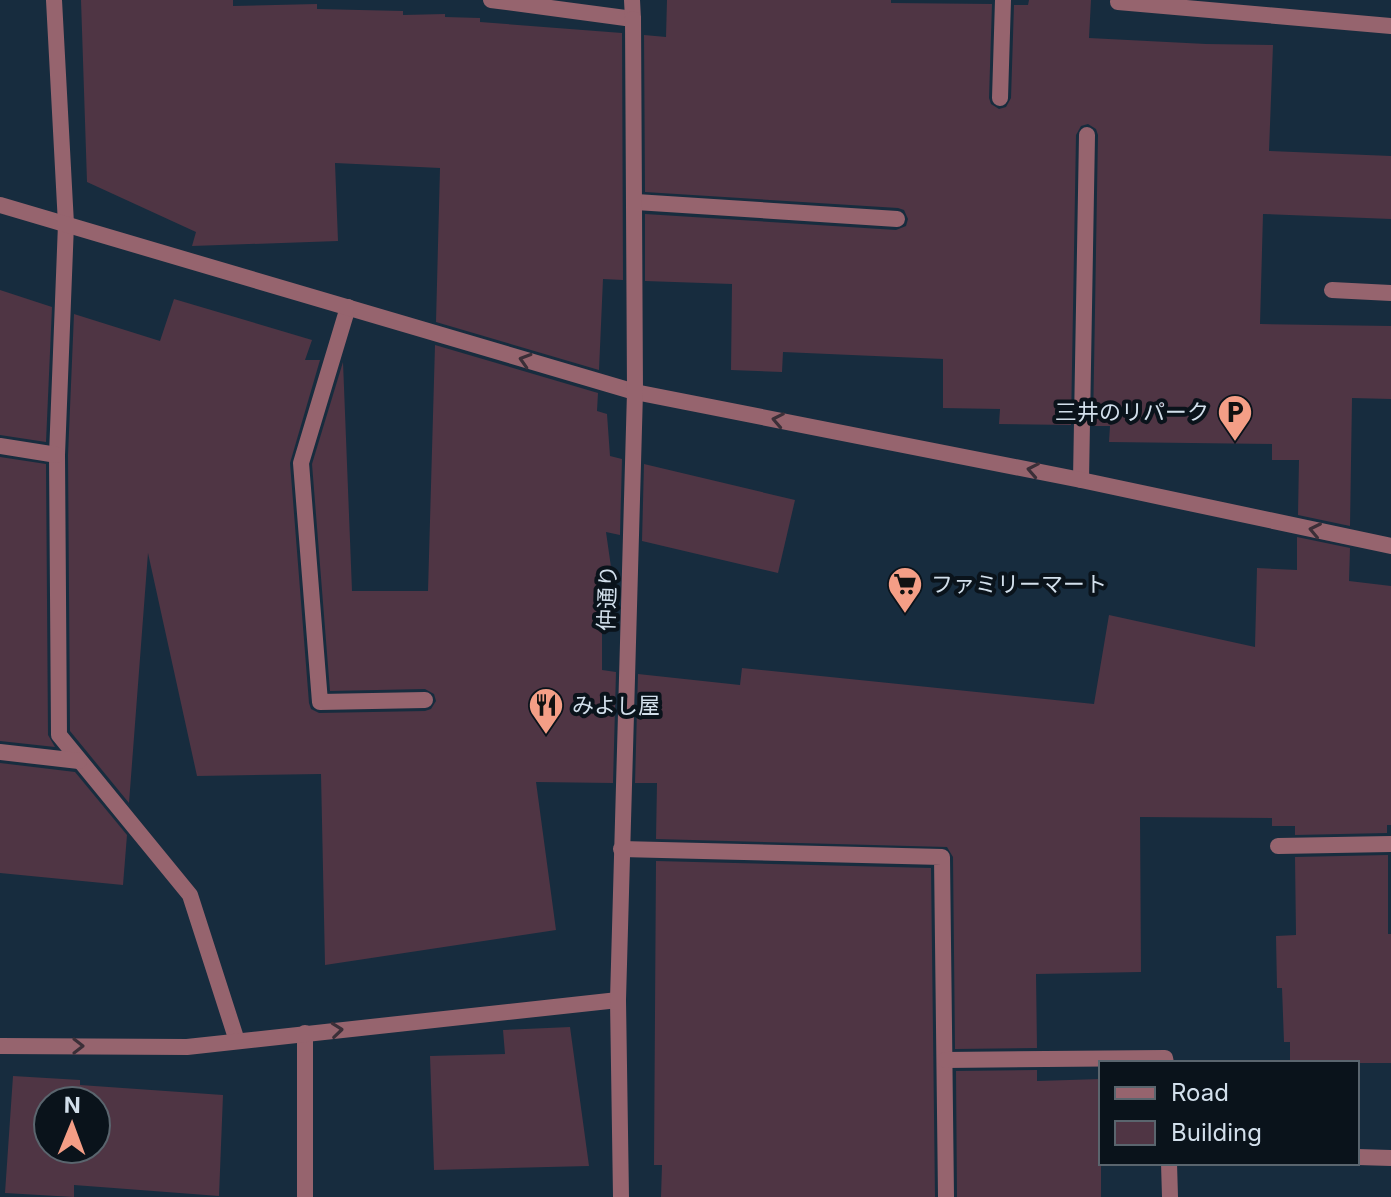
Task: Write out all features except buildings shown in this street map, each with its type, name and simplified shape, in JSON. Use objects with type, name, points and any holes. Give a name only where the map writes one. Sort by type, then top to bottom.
[{"type":"street","points":[[54,0],[66,224],[57,455],[59,735],[190,895],[237,1041]]},
{"type":"street","points":[[491,0],[633,19]]},
{"type":"street","name":"仲通り","points":[[621,1197],[618,1000],[635,392],[636,202],[632,0]]},
{"type":"street","points":[[1000,98],[1003,0]]},
{"type":"street","points":[[1118,2],[1391,26]]},
{"type":"street","points":[[1081,480],[1087,135]]},
{"type":"street","points":[[636,202],[897,219]]},
{"type":"street","points":[[0,205],[635,392],[1081,480],[1391,546]]},
{"type":"street","points":[[1332,290],[1391,293]]},
{"type":"street","points":[[348,307],[301,463],[320,702],[425,700]]},
{"type":"street","points":[[0,446],[57,455]]},
{"type":"street","points":[[0,752],[79,761]]},
{"type":"street","points":[[1278,846],[1391,844]]},
{"type":"street","points":[[621,849],[942,857],[946,1197]]},
{"type":"street","points":[[0,1046],[187,1047],[618,1000]]},
{"type":"street","points":[[305,1033],[305,1197]]},
{"type":"street","points":[[945,1060],[1165,1058],[1166,1061]]},
{"type":"street","points":[[1359,1157],[1391,1158]]},
{"type":"street","points":[[1169,1165],[1170,1197]]},
{"type":"place","name":"三井のリパーク","points":[[1235,443]]},
{"type":"place","name":"ファミリーマート","points":[[905,615]]},
{"type":"place","name":"みよし屋","points":[[546,736]]}]
